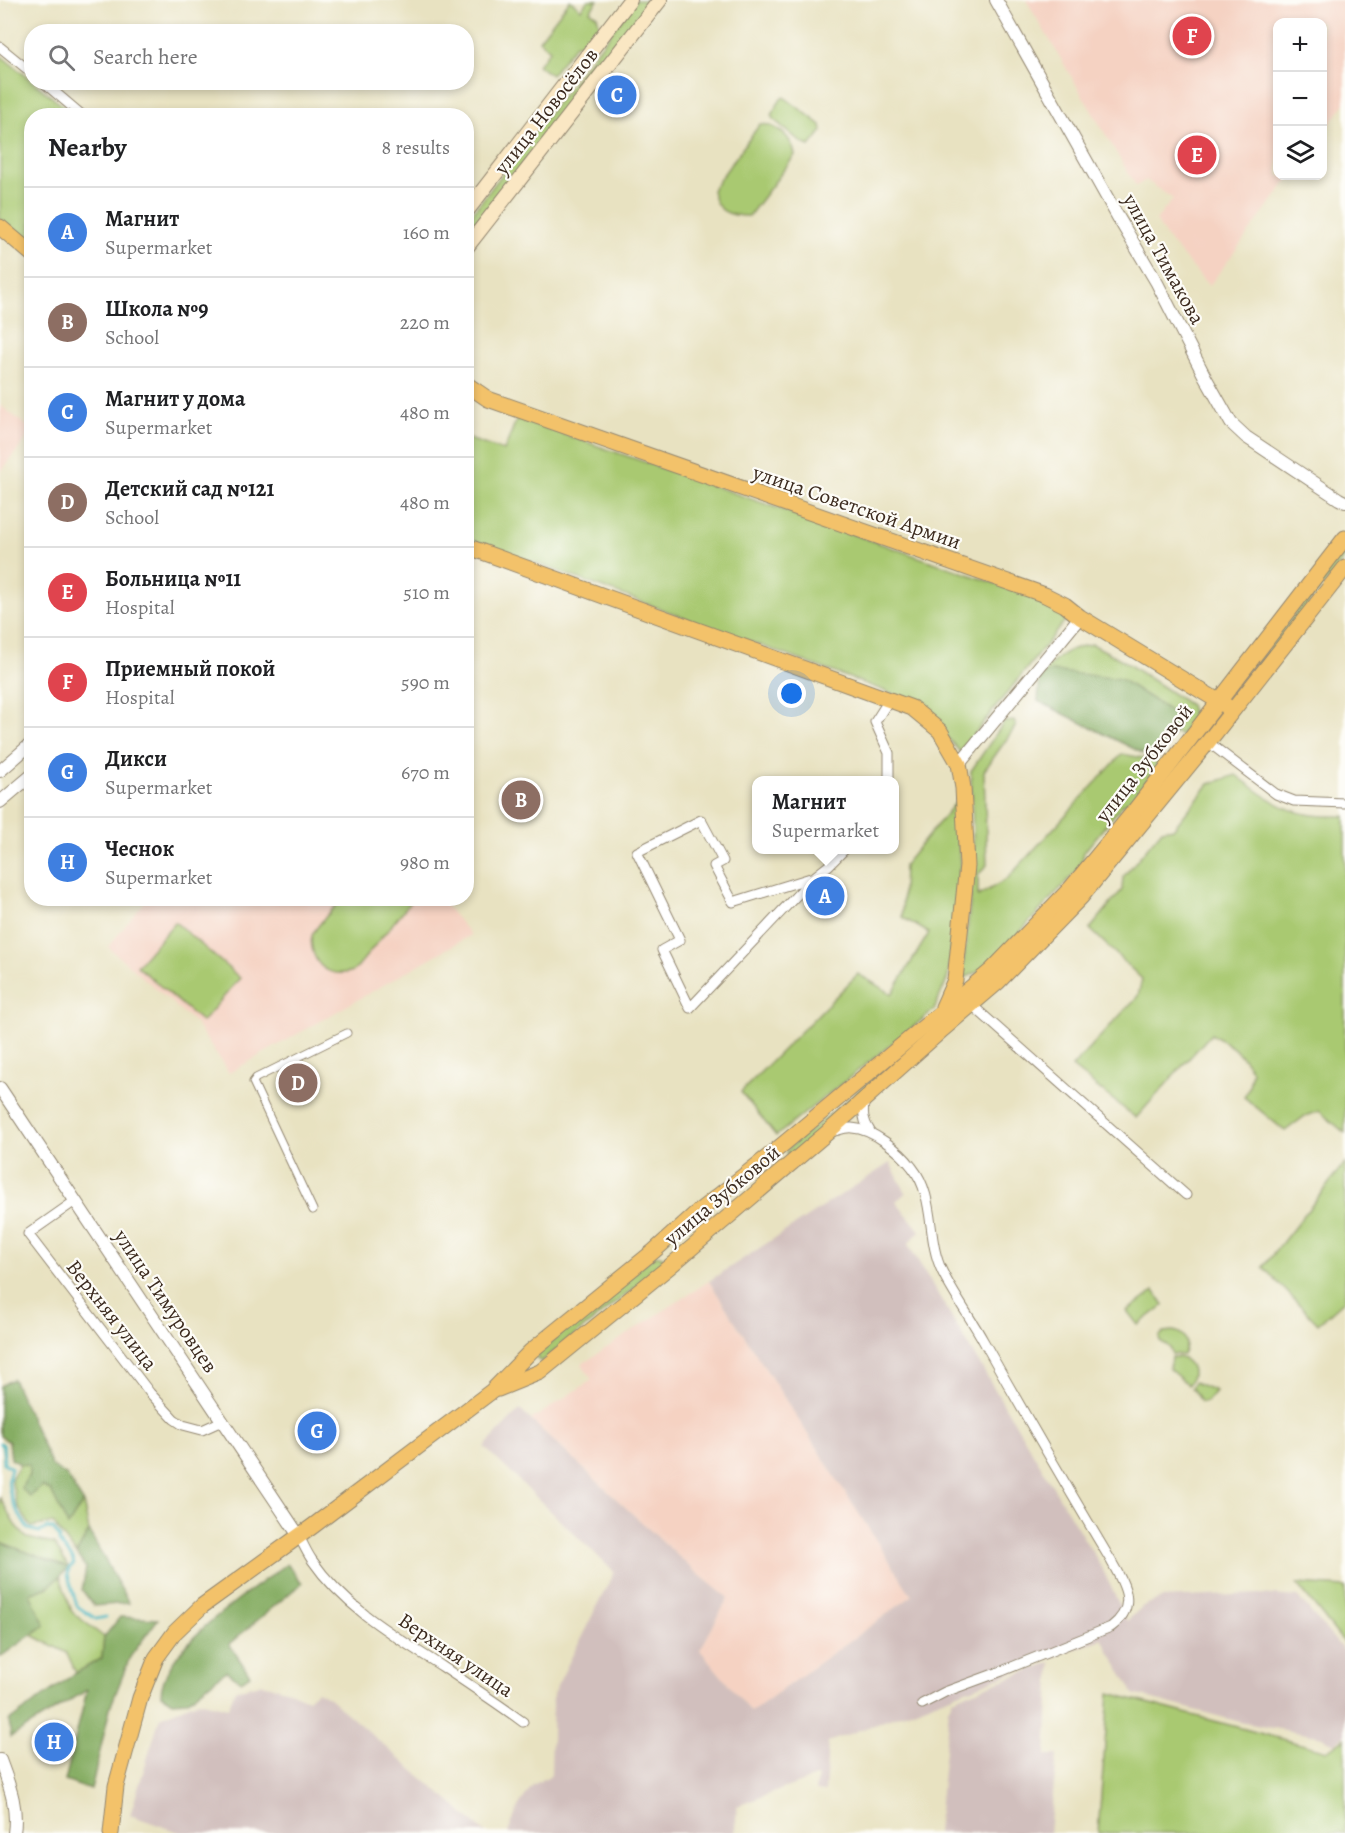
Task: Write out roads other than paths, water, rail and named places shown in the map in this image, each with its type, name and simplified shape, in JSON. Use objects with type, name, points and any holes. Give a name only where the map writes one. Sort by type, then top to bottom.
[{"type":"main road","name":"улица Новосёлов","points":[[474,202],[630,0]]},
{"type":"main road","name":"улица Новосёлов","points":[[474,238],[660,0]]},
{"type":"main road","points":[[0,227],[24,247]]},
{"type":"main road","name":"улица Советской Армии","points":[[474,389],[488,399],[803,512],[1045,595],[1065,605],[1233,710]]},
{"type":"main road","name":"улица Зубковой","points":[[492,1391],[540,1372],[709,1235],[865,1100],[965,1004],[992,970],[1071,888],[1142,801],[1345,538]]},
{"type":"main road","points":[[474,549],[912,708],[940,731],[959,764],[963,788],[967,867],[955,980],[939,1015]]},
{"type":"main road","name":"улица Зубковой","points":[[111,1833],[116,1786],[140,1698],[156,1658],[175,1632],[202,1606],[492,1391],[531,1352],[654,1251],[694,1215],[939,1015],[965,1004],[998,982],[1081,897],[1208,742],[1345,568]]},
{"type":"main road","points":[[955,980],[965,1004]]},
{"type":"main road","points":[[781,1145],[775,1156],[780,1163],[791,1163]]},
{"type":"main road","points":[[694,1215],[709,1235]]},
{"type":"main road","points":[[672,1234],[669,1245],[676,1252],[687,1252]]},
{"type":"main road","points":[[654,1251],[663,1251],[670,1257],[669,1267]]},
{"type":"main road","points":[[531,1352],[526,1363],[531,1371],[540,1372]]},
{"type":"street","name":"улица Тимакова","points":[[996,0],[1157,283],[1231,423],[1246,437],[1342,501]]},
{"type":"street","points":[[0,47],[24,66]]},
{"type":"street","points":[[52,90],[74,108]]},
{"type":"street","points":[[959,764],[1080,616]]},
{"type":"street","points":[[889,700],[875,722],[889,753],[889,776]]},
{"type":"street","points":[[1208,742],[1276,794],[1294,801],[1345,803]]},
{"type":"street","points":[[0,771],[24,750]]},
{"type":"street","points":[[0,802],[24,782]]},
{"type":"street","points":[[814,877],[734,902],[714,866],[723,861],[701,820],[637,852],[680,940],[662,950],[690,1008],[814,877],[839,854]]},
{"type":"street","points":[[965,1004],[1186,1195]]},
{"type":"street","points":[[313,1210],[253,1082],[256,1078],[347,1033]]},
{"type":"street","name":"улица Тимуровцев","points":[[0,1088],[299,1536]]},
{"type":"street","points":[[865,1100],[864,1120],[870,1131],[902,1156],[919,1179],[930,1213],[935,1255],[950,1287],[1110,1559],[1127,1593],[1128,1602],[1119,1621],[1111,1627],[945,1692],[922,1704]]},
{"type":"street","points":[[828,1132],[849,1127],[870,1131]]},
{"type":"street","name":"Верхняя улица","points":[[75,1201],[28,1234],[143,1384],[174,1419],[183,1425],[202,1430],[222,1421]]},
{"type":"street","name":"Верхняя улица","points":[[299,1536],[312,1560],[335,1588],[365,1615],[400,1641],[523,1722]]},
{"type":"street","points":[[0,1760],[14,1800],[17,1816],[15,1833]]},
{"type":"waterway","points":[[0,1443],[3,1445],[4,1463],[11,1468],[9,1485],[12,1500],[23,1522],[28,1529],[40,1532],[47,1528],[53,1529],[74,1564],[69,1568],[68,1575],[77,1606],[96,1619],[106,1617]]},
{"type":"place","name":"Приемный покой","points":[[1192,36]]},
{"type":"place","name":"Магнит у дома","points":[[617,95]]},
{"type":"place","name":"Больница №11","points":[[1197,155]]},
{"type":"place","name":"Школа №9","points":[[521,800]]},
{"type":"place","name":"Магнит","points":[[825,896]]},
{"type":"place","name":"Детский сад №121","points":[[298,1083]]},
{"type":"place","name":"Дикси","points":[[317,1431]]},
{"type":"place","name":"Чеснок","points":[[54,1742]]}]
